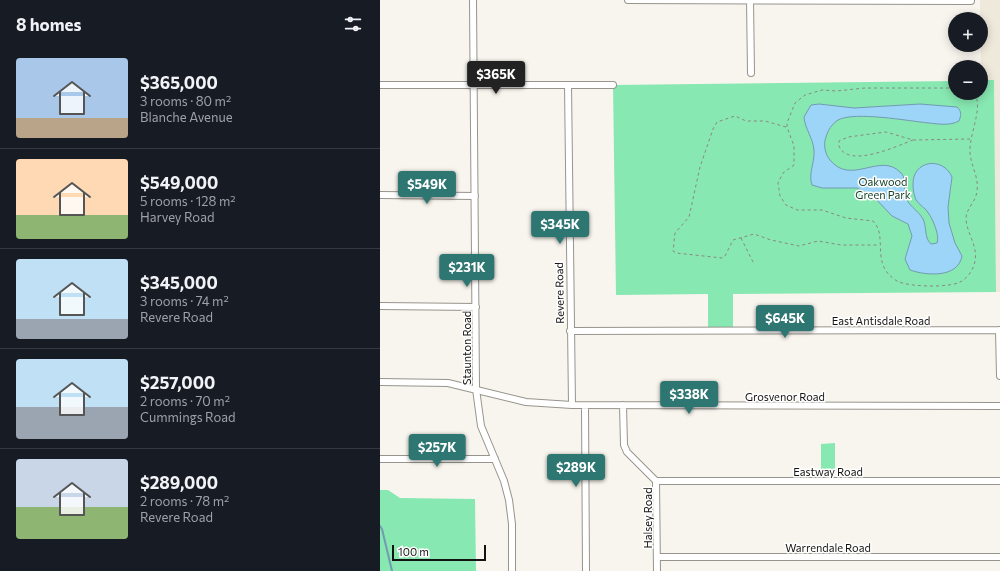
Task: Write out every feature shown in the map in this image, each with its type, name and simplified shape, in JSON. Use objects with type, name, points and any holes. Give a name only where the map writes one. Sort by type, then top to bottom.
[{"type":"street","name":"Staunton Road","points":[[473,0],[475,86],[476,389],[481,426],[495,459],[509,500],[512,524],[512,571]]},
{"type":"street","points":[[628,0],[971,1]]},
{"type":"street","points":[[750,0],[751,73]]},
{"type":"street","points":[[380,85],[613,85]]},
{"type":"street","name":"Revere Road","points":[[568,85],[572,405]]},
{"type":"street","points":[[380,195],[475,196]]},
{"type":"street","points":[[380,306],[476,307]]},
{"type":"street","points":[[1000,330],[1000,376]]},
{"type":"street","name":"East Antisdale Road","points":[[570,331],[1000,330]]},
{"type":"street","name":"Grosvenor Road","points":[[380,382],[443,383],[476,389],[526,402],[585,406],[1000,406]]},
{"type":"street","points":[[585,406],[586,571]]},
{"type":"street","name":"Halsey Road","points":[[623,406],[624,445],[627,452],[656,481],[657,571]]},
{"type":"street","points":[[380,459],[495,459]]},
{"type":"street","name":"Eastway Road","points":[[656,481],[1000,481]]},
{"type":"street","name":"Warrendale Road","points":[[657,557],[1000,557]]},
{"type":"path","points":[[948,88],[865,88],[812,92],[801,98],[795,103],[790,113],[787,127],[794,142],[795,157],[794,165],[783,173],[779,179],[778,186],[782,201],[786,205],[797,210],[822,210],[846,218],[871,220],[878,229],[881,260],[886,270],[893,278],[902,283],[948,285],[960,283],[966,278],[976,258],[974,244],[966,219],[968,210],[977,190],[976,172],[970,152],[977,107],[976,100]]},
{"type":"path","points":[[787,127],[765,121],[744,120],[735,116],[717,122],[712,129],[700,167],[689,217],[675,233],[672,249],[676,253],[722,258],[725,256],[731,242],[741,237],[758,235],[771,240],[799,246],[818,241],[841,245],[879,245]]},
{"type":"path","points":[[913,140],[892,132],[878,132],[845,138],[840,141],[839,146],[842,152],[855,156],[881,152],[913,140],[971,139]]},
{"type":"path","points":[[741,237],[754,264]]},
{"type":"shaded area","points":[[980,0],[1000,0],[1000,292],[996,292],[994,81],[988,81],[988,60],[981,60],[981,52],[988,52],[988,12],[980,12]]},
{"type":"green space","name":"Oakwood Green Park","points":[[988,80],[994,80],[996,292],[733,294],[733,327],[708,327],[708,294],[616,295],[613,85],[948,81],[948,100],[988,100]]},
{"type":"green space","points":[[835,443],[835,474],[821,474],[821,444]]},
{"type":"green space","points":[[380,490],[388,490],[400,498],[475,499],[476,571],[380,571]]},
{"type":"water","points":[[819,104],[854,108],[920,104],[957,107],[960,110],[961,114],[959,121],[948,124],[936,124],[869,116],[846,117],[838,120],[832,125],[825,140],[825,149],[828,158],[838,167],[847,170],[856,170],[884,165],[892,167],[900,172],[904,180],[904,192],[906,199],[923,219],[926,236],[931,244],[937,243],[938,240],[936,228],[928,212],[916,200],[913,189],[914,177],[917,170],[929,164],[942,166],[948,170],[952,177],[948,207],[949,223],[955,243],[962,256],[955,268],[941,274],[910,270],[905,259],[912,236],[908,224],[892,216],[873,196],[857,188],[822,188],[812,185],[811,172],[814,159],[814,150],[804,117],[811,105]]},
{"type":"waterway","points":[[380,526],[392,571]]}]
